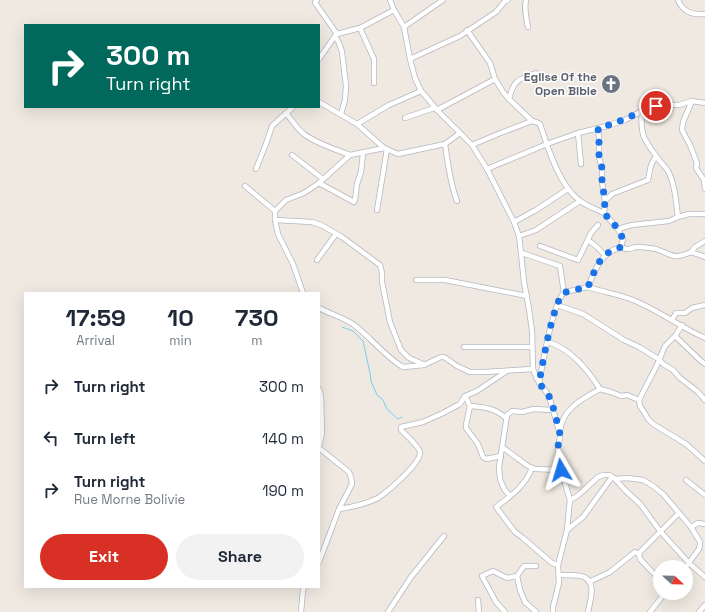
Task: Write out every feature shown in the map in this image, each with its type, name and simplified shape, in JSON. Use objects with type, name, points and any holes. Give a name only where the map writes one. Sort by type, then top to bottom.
[{"type":"street","points":[[317,0],[315,2],[336,35],[342,52],[346,94],[341,114]]},
{"type":"street","points":[[404,27],[443,0]]},
{"type":"street","points":[[410,58],[460,36],[496,12],[503,3],[508,0]]},
{"type":"street","points":[[526,0],[525,6],[528,27]]},
{"type":"street","points":[[678,0],[680,6],[685,10],[695,14],[705,14]]},
{"type":"street","points":[[392,1],[394,10],[404,27],[415,78],[421,91],[436,109],[472,145],[487,169],[514,222],[519,236],[522,253],[524,282],[532,332],[533,368],[539,383],[549,396],[560,434]]},
{"type":"street","points":[[320,58],[336,35],[360,28],[394,10]]},
{"type":"street","points":[[360,28],[374,58],[374,83]]},
{"type":"street","points":[[468,30],[490,63],[495,79],[503,92],[532,121],[540,124],[555,165],[568,189],[580,201],[604,213],[618,229],[623,239],[621,247]]},
{"type":"street","points":[[509,99],[511,90],[519,79],[536,73]]},
{"type":"street","points":[[405,118],[436,109],[495,79]]},
{"type":"street","points":[[357,124],[389,105],[421,91]]},
{"type":"street","points":[[487,169],[547,144],[578,133],[607,126],[656,106],[679,105],[692,101],[705,103]]},
{"type":"street","points":[[692,101],[683,122],[682,130],[697,162],[696,168],[704,180],[705,189]]},
{"type":"street","points":[[320,103],[357,124],[386,148],[398,154],[445,144],[460,133]]},
{"type":"street","points":[[256,169],[272,126],[292,108]]},
{"type":"street","points":[[642,111],[642,135],[667,170],[671,179],[678,217]]},
{"type":"street","points":[[286,113],[304,134],[317,142],[350,155],[386,148]]},
{"type":"street","points":[[472,145],[532,121]]},
{"type":"street","points":[[598,128],[599,157],[602,168],[602,182],[605,201],[604,213]]},
{"type":"street","points":[[578,133],[581,164]]},
{"type":"street","points":[[445,144],[452,189],[457,201]]},
{"type":"street","points":[[377,210],[386,148]]},
{"type":"street","points":[[292,155],[321,181],[354,202],[361,172],[363,153]]},
{"type":"street","points":[[303,292],[293,264],[278,234],[275,211],[286,200],[304,192],[321,181],[350,155]]},
{"type":"street","points":[[605,201],[612,194],[648,180],[651,165],[656,156]]},
{"type":"street","points":[[245,186],[275,211]]},
{"type":"street","points":[[514,222],[536,210],[568,189]]},
{"type":"street","points":[[519,236],[536,230],[580,201]]},
{"type":"street","points":[[618,229],[632,225],[669,221],[689,214],[705,214]]},
{"type":"street","points":[[275,220],[312,222],[321,225],[342,237],[380,266],[390,322],[401,350],[409,358],[424,365]]},
{"type":"street","points":[[540,246],[578,260],[591,233],[598,225]]},
{"type":"street","points":[[317,260],[336,234]]},
{"type":"street","points":[[588,240],[605,255]]},
{"type":"street","points":[[588,287],[594,272],[605,255],[621,247],[628,249],[647,247],[672,256],[680,256],[691,252],[695,247],[705,241]]},
{"type":"street","points":[[691,252],[705,257]]},
{"type":"street","points":[[522,253],[560,266],[564,293]]},
{"type":"street","points":[[416,280],[445,280],[527,296]]},
{"type":"street","points":[[539,383],[552,320],[559,299],[564,293],[588,287],[633,300],[647,306],[705,338]]},
{"type":"street","points":[[557,305],[583,314],[624,340],[660,360],[697,391],[705,400]]},
{"type":"street","points":[[672,320],[676,313],[685,313],[692,308],[705,305]]},
{"type":"street","points":[[320,309],[346,319],[404,367],[424,365],[444,357],[457,366],[476,373],[533,368]]},
{"type":"street","points":[[682,325],[675,336],[665,346],[660,360],[639,400],[640,406],[653,424],[686,444],[705,461]]},
{"type":"street","points":[[675,336],[705,364]]},
{"type":"street","points":[[548,342],[561,348],[577,360],[592,376],[600,389],[621,396],[627,395],[639,400]]},
{"type":"street","points":[[464,347],[532,346]]},
{"type":"street","points":[[340,509],[358,506],[378,498],[414,466],[420,454],[419,450],[401,430],[401,428],[423,422],[460,404],[465,396],[477,391],[507,371]]},
{"type":"street","points":[[553,612],[559,583],[558,565],[567,530],[570,500],[561,470],[558,446],[560,427],[563,418],[570,409],[584,398],[600,389]]},
{"type":"street","points":[[320,392],[322,433],[320,442]]},
{"type":"street","points":[[465,396],[470,406],[466,428],[480,447],[483,457],[486,459],[501,456]]},
{"type":"street","points":[[470,406],[486,407],[500,412],[506,418]]},
{"type":"street","points":[[510,496],[504,489],[500,479],[499,467],[506,415],[512,412],[522,412],[534,409],[554,410]]},
{"type":"street","points":[[502,447],[532,468],[561,470]]},
{"type":"street","points":[[320,448],[349,472],[352,484],[340,509],[320,559]]},
{"type":"street","points":[[532,468],[526,481],[496,507],[515,532],[552,563],[558,565]]},
{"type":"street","points":[[570,500],[580,494],[598,477],[610,475],[641,505],[660,531],[686,560]]},
{"type":"street","points":[[614,478],[643,480],[663,494],[691,527],[703,546],[691,560]]},
{"type":"street","points":[[567,530],[579,522],[614,478]]},
{"type":"street","points":[[686,480],[705,495]]},
{"type":"street","points":[[639,554],[679,513]]},
{"type":"street","points":[[691,527],[698,523],[705,524]]},
{"type":"street","points":[[388,612],[411,577],[444,536]]},
{"type":"street","points":[[589,582],[610,572],[635,552],[639,554]]},
{"type":"street","points":[[639,554],[640,559],[653,573]]},
{"type":"street","points":[[505,612],[496,602],[482,576],[493,571],[507,578],[516,576],[524,566],[536,566]]},
{"type":"street","points":[[693,566],[705,577]]},
{"type":"street","points":[[559,575],[583,577],[589,582],[592,593],[588,612]]},
{"type":"street","points":[[516,576],[520,590],[526,602],[536,612]]},
{"type":"street","points":[[301,612],[303,588]]},
{"type":"street","points":[[478,600],[479,612]]},
{"type":"street","points":[[650,612],[659,600]]},
{"type":"street","points":[[699,612],[705,605]]},
{"type":"waterway","points":[[342,327],[353,331],[363,341],[371,381],[377,395],[383,400],[387,409],[398,419],[402,417]]},
{"type":"place","name":"Eglise Of the Open Bible","points":[[611,84]]},
{"type":"route","points":[[561,470],[558,446],[560,434],[554,410],[549,396],[539,383],[552,320],[559,299],[564,293],[588,287],[601,260],[605,255],[621,247],[623,239],[618,229],[604,213],[605,201],[602,182],[602,168],[599,157],[598,128],[624,120],[656,106]]}]
